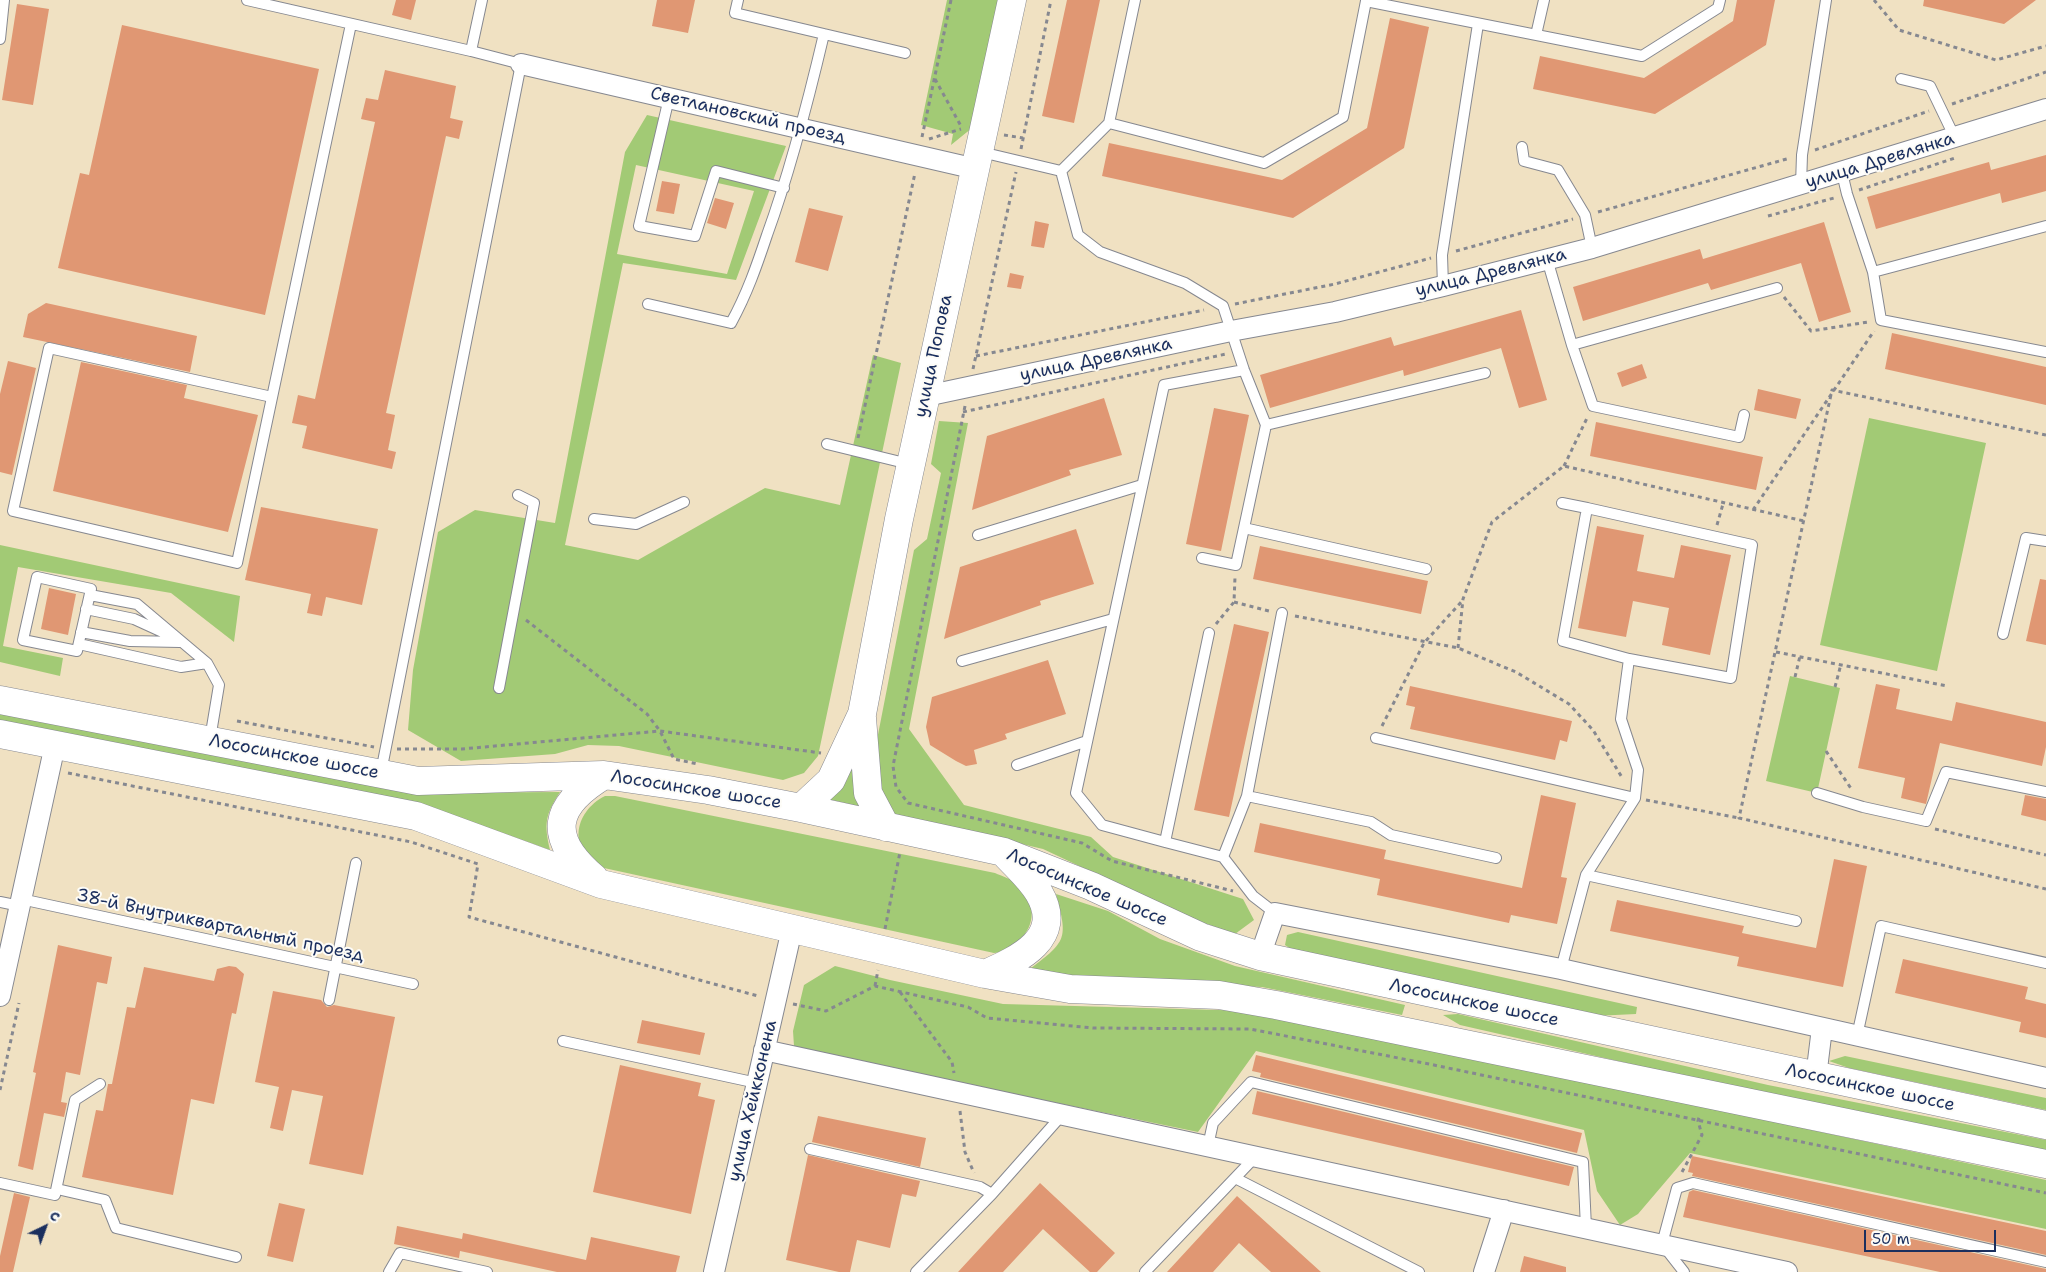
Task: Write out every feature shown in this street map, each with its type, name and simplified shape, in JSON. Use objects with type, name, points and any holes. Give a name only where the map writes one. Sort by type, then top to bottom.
[{"type":"street","name":"улица Попова","points":[[801,808],[830,780],[862,714],[910,465],[1012,0]]},
{"type":"street","name":"Светлановский проезд","points":[[521,64],[918,156],[978,160]]},
{"type":"street","name":"улица Древлянка","points":[[926,396],[1231,331],[1335,312],[1592,248],[1842,173],[1958,147],[2046,109]]},
{"type":"street","name":"Лососинское шоссе","points":[[0,700],[210,740],[382,762],[418,781],[604,775],[708,790],[801,808],[1004,852],[1091,886],[1201,937],[1260,956],[2046,1125]]},
{"type":"street","name":"улица Попова","points":[[862,714],[868,793],[895,829]]},
{"type":"street","name":"Лососинское шоссе","points":[[0,734],[416,816],[601,884],[985,974],[1070,989],[1219,995],[2046,1164]]},
{"type":"street","points":[[0,996],[55,745]]},
{"type":"street","points":[[601,884],[570,855],[563,836],[563,814],[576,793],[604,775]]},
{"type":"street","points":[[985,974],[1012,962],[1030,950],[1045,932],[1047,912],[1039,892],[1004,852]]},
{"type":"street","points":[[1260,956],[1275,912],[1561,969],[2046,1078]]},
{"type":"street","name":"улица Хейкконена","points":[[714,1272],[792,929]]},
{"type":"street","points":[[1426,1036],[1432,993]]},
{"type":"street","points":[[1816,1076],[1822,1028]]},
{"type":"street","points":[[764,1050],[1787,1272]]},
{"type":"street","points":[[1484,1272],[1504,1210]]},
{"type":"lane","points":[[0,38],[4,0]]},
{"type":"lane","points":[[247,0],[521,64],[382,762]]},
{"type":"lane","points":[[471,51],[482,0]]},
{"type":"lane","points":[[738,0],[735,13],[905,53]]},
{"type":"lane","points":[[1061,171],[1109,123],[1135,0]]},
{"type":"lane","points":[[1536,35],[1544,0]]},
{"type":"lane","points":[[1109,123],[1264,162],[1343,118],[1366,2],[1642,56],[1718,8],[1720,0]]},
{"type":"lane","points":[[1801,185],[1802,155],[1826,0]]},
{"type":"lane","points":[[272,398],[49,348],[12,511],[237,563],[352,24]]},
{"type":"lane","points":[[1443,286],[1442,255],[1478,24]]},
{"type":"lane","points":[[648,304],[732,322],[746,296],[784,188],[802,128],[824,34]]},
{"type":"lane","points":[[1901,79],[1930,86],[1958,147]]},
{"type":"lane","points":[[670,98],[639,226],[695,236],[716,171],[784,188]]},
{"type":"lane","points":[[1522,147],[1524,161],[1558,170],[1585,215],[1592,248]]},
{"type":"lane","points":[[978,160],[1019,160],[1061,171]]},
{"type":"lane","points":[[1061,171],[1078,235],[1100,252],[1185,282],[1223,306],[1240,351],[1244,370],[1266,425],[1236,565],[1202,558]]},
{"type":"lane","points":[[1842,173],[1847,194],[1873,272],[1881,320],[2046,352]]},
{"type":"lane","points":[[1873,272],[2046,226]]},
{"type":"lane","points":[[1547,259],[1572,345],[1593,406],[1739,437],[1744,415]]},
{"type":"lane","points":[[1572,345],[1777,288]]},
{"type":"lane","points":[[1244,370],[1164,385],[1076,792],[1102,825],[1223,857],[1253,896],[1275,912]]},
{"type":"lane","points":[[1266,425],[1485,373]]},
{"type":"lane","points":[[828,444],[910,465]]},
{"type":"lane","points":[[978,535],[1142,485]]},
{"type":"lane","points":[[499,688],[534,503],[518,495]]},
{"type":"lane","points":[[594,518],[636,524],[684,502]]},
{"type":"lane","points":[[1562,502],[1752,545],[1731,678],[1629,659],[1563,641],[1587,508]]},
{"type":"lane","points":[[1244,528],[1426,569]]},
{"type":"lane","points":[[2003,634],[2026,538],[2046,541]]},
{"type":"lane","points":[[37,577],[91,589],[90,594],[77,651],[23,640],[37,577]]},
{"type":"lane","points":[[90,594],[137,604],[207,663],[219,685],[210,740]]},
{"type":"lane","points":[[86,609],[134,619],[183,642]]},
{"type":"lane","points":[[1223,857],[1247,796],[1282,614]]},
{"type":"lane","points":[[962,662],[1114,619]]},
{"type":"lane","points":[[82,632],[130,641],[183,642]]},
{"type":"lane","points":[[1165,842],[1209,633]]},
{"type":"lane","points":[[79,644],[181,666],[207,663]]},
{"type":"lane","points":[[1561,969],[1586,874],[1634,798],[1638,770],[1621,719],[1629,659]]},
{"type":"lane","points":[[1376,738],[1634,798]]},
{"type":"lane","points":[[1017,766],[1087,741]]},
{"type":"lane","points":[[1817,793],[1863,807],[1926,821],[1946,772],[2046,792]]},
{"type":"lane","points":[[1247,796],[1371,822],[1390,835],[1496,858]]},
{"type":"lane","points":[[329,1000],[356,863]]},
{"type":"lane","points":[[1586,874],[1796,921]]},
{"type":"lane","name":"38-й Внутриквартальный проезд","points":[[0,902],[21,903],[413,984]]},
{"type":"lane","points":[[1857,1036],[1881,926],[2046,963]]},
{"type":"lane","points":[[563,1041],[757,1082]]},
{"type":"lane","points":[[1208,1146],[1213,1123],[1251,1082],[1584,1162],[1586,1228]]},
{"type":"lane","points":[[0,1183],[55,1195],[75,1100],[100,1084]]},
{"type":"lane","points":[[916,1272],[992,1194],[1062,1114]]},
{"type":"lane","points":[[810,1149],[980,1187],[992,1194]]},
{"type":"lane","points":[[1145,1272],[1256,1156]]},
{"type":"lane","points":[[1234,1178],[1419,1272]]},
{"type":"lane","points":[[1684,1272],[1662,1244],[1677,1188],[1693,1183],[2046,1262]]},
{"type":"lane","points":[[56,1188],[105,1200],[116,1228],[236,1257]]},
{"type":"lane","points":[[390,1272],[400,1253],[487,1272]]},
{"type":"path","points":[[855,451],[952,0]]},
{"type":"path","points":[[976,356],[1052,0]]},
{"type":"path","points":[[1874,0],[1899,30],[1996,60],[2046,46]]},
{"type":"path","points":[[1442,255],[1802,155],[2046,72]]},
{"type":"path","points":[[935,79],[962,128]]},
{"type":"path","points":[[1847,194],[1958,147]]},
{"type":"path","points":[[1777,288],[1811,331],[1881,320]]},
{"type":"path","points":[[1753,510],[1832,390],[1881,320]]},
{"type":"path","points":[[1240,351],[963,412],[893,766],[896,787],[908,803],[1082,843],[1112,861],[1253,896]]},
{"type":"path","points":[[1832,390],[2046,435]]},
{"type":"path","points":[[1739,818],[1832,390]]},
{"type":"path","points":[[1564,466],[1593,406]]},
{"type":"path","points":[[1715,536],[1723,504]]},
{"type":"path","points":[[1209,633],[1234,602],[1236,565]]},
{"type":"path","points":[[1376,738],[1424,643],[1463,599]]},
{"type":"path","points":[[1234,602],[1282,614],[1424,643],[1458,648],[1475,653],[1516,672],[1569,704],[1593,730],[1634,798],[1739,818],[2046,889]]},
{"type":"path","points":[[514,610],[647,714],[660,731],[674,760],[703,765]]},
{"type":"path","points":[[1776,652],[1947,686]]},
{"type":"path","points":[[1795,678],[1800,656]]},
{"type":"path","points":[[1835,687],[1841,664]]},
{"type":"path","points":[[382,762],[462,749],[660,731],[815,752]]},
{"type":"path","points":[[1826,751],[1863,807]]},
{"type":"path","points":[[68,773],[411,842],[478,864],[469,917],[776,1000],[826,1011],[875,986],[968,1007],[987,1018],[1093,1028],[1250,1028],[2046,1193]]},
{"type":"path","points":[[875,986],[882,951],[895,829],[908,803]]},
{"type":"path","points":[[1926,821],[1934,829],[2046,855]]},
{"type":"path","points":[[1678,1179],[1702,1135],[1698,1121],[1705,1094]]},
{"type":"green space","points":[[947,0],[999,0],[972,128],[951,145],[953,134],[921,125]]},
{"type":"green space","points":[[647,115],[786,146],[736,280],[623,263],[565,545],[638,560],[765,488],[840,505],[873,355],[901,363],[818,756],[804,773],[783,780],[619,746],[588,745],[555,754],[461,761],[408,730],[413,670],[438,532],[475,510],[555,523],[625,152]],"holes":[[[636,165],[754,191],[727,274],[617,254]]]},
{"type":"green space","points":[[1869,418],[1986,443],[1937,671],[1820,645]]},
{"type":"green space","points":[[939,421],[968,423],[909,729],[964,805],[1091,837],[1113,857],[1243,899],[1254,920],[1235,934],[1190,918],[1043,849],[894,814],[876,790],[875,750],[914,550],[927,539],[941,473],[931,464]]},
{"type":"green space","points":[[0,545],[240,596],[234,642],[171,593],[18,567],[3,646],[63,658],[60,676],[0,662]]},
{"type":"green space","points":[[1790,676],[1840,688],[1817,793],[1766,781]]},
{"type":"green space","points":[[0,711],[418,793],[560,792],[551,807],[547,820],[550,850],[417,802],[0,723]]},
{"type":"green space","points":[[857,743],[862,807],[827,799],[847,780]]},
{"type":"green space","points":[[605,796],[615,796],[995,873],[1017,884],[1028,898],[1032,913],[1029,928],[1009,948],[994,953],[604,868],[592,861],[584,853],[580,843],[579,832],[586,812],[594,803]]},
{"type":"green space","points":[[1056,894],[1108,911],[1160,939],[1235,966],[1405,1005],[1402,1015],[1262,987],[1104,980],[1030,969],[1058,945],[1061,938],[1063,930],[1062,921]]},
{"type":"green space","points":[[1298,932],[1637,1007],[1636,1014],[1594,1016],[1295,952],[1285,945],[1287,935]]},
{"type":"green space","points":[[835,966],[890,980],[1003,1004],[1254,1011],[2046,1180],[2046,1229],[1690,1153],[1638,1214],[1620,1225],[1597,1191],[1584,1130],[1256,1051],[1198,1132],[800,1050],[794,1046],[793,1031],[804,985]]},
{"type":"green space","points":[[1458,1014],[1768,1085],[2046,1140],[2046,1151],[1767,1095],[1460,1025],[1443,1015]]},
{"type":"green space","points":[[1845,1056],[2046,1098],[2046,1110],[1849,1068],[1829,1061]]},
{"type":"building","points":[[396,0],[416,0],[411,20],[392,15]]},
{"type":"building","points":[[657,0],[695,0],[688,33],[652,26]]},
{"type":"building","points":[[1067,0],[1100,0],[1074,123],[1042,116]]},
{"type":"building","points":[[1737,0],[1775,0],[1766,45],[1655,114],[1533,89],[1540,56],[1644,78],[1733,21]]},
{"type":"building","points":[[1924,0],[2036,0],[2004,24],[1923,6]]},
{"type":"building","points":[[17,4],[49,9],[33,105],[2,100]]},
{"type":"building","points":[[1390,18],[1429,27],[1404,148],[1293,218],[1102,176],[1109,143],[1282,180],[1367,128]]},
{"type":"building","points":[[122,25],[319,69],[265,315],[58,268],[80,173],[89,175]]},
{"type":"building","points":[[385,70],[456,86],[450,118],[463,121],[459,139],[446,136],[386,413],[395,415],[388,450],[396,452],[392,469],[302,448],[307,426],[292,423],[298,395],[315,399],[375,122],[361,119],[366,98],[378,100]]},
{"type":"building","points":[[2046,155],[2046,191],[2002,203],[2000,193],[1876,229],[1867,197],[1989,162],[1991,170]]},
{"type":"building","points":[[662,181],[680,184],[674,214],[656,211]]},
{"type":"building","points":[[715,198],[734,203],[726,229],[707,223]]},
{"type":"building","points":[[809,208],[843,216],[828,271],[795,262]]},
{"type":"building","points":[[1035,221],[1049,224],[1044,248],[1031,246]]},
{"type":"building","points":[[1824,222],[1851,312],[1819,322],[1801,263],[1711,290],[1708,283],[1583,321],[1573,287],[1700,249],[1703,259]]},
{"type":"building","points":[[1010,273],[1024,276],[1021,289],[1007,287]]},
{"type":"building","points":[[46,303],[197,336],[190,372],[23,337],[28,314]]},
{"type":"building","points":[[1521,310],[1547,400],[1519,408],[1501,348],[1404,376],[1403,370],[1270,408],[1260,375],[1391,337],[1394,346]]},
{"type":"building","points":[[1892,333],[2046,367],[2046,405],[1885,369]]},
{"type":"building","points":[[8,361],[36,368],[12,475],[0,472],[0,394]]},
{"type":"building","points":[[81,362],[187,385],[184,398],[258,415],[228,532],[53,491]]},
{"type":"building","points":[[1642,364],[1647,378],[1622,387],[1617,373]]},
{"type":"building","points":[[1758,389],[1801,399],[1796,419],[1754,410]]},
{"type":"building","points":[[1104,398],[1122,455],[1069,470],[1071,475],[972,510],[987,436]]},
{"type":"building","points":[[1214,408],[1249,415],[1221,551],[1186,544]]},
{"type":"building","points":[[1596,422],[1763,457],[1756,490],[1590,456]]},
{"type":"building","points":[[261,507],[378,529],[362,605],[326,597],[322,616],[307,613],[311,594],[245,580]]},
{"type":"building","points":[[1597,526],[1644,535],[1637,571],[1674,578],[1681,545],[1731,555],[1710,655],[1662,645],[1669,608],[1633,601],[1626,637],[1578,628]]},
{"type":"building","points":[[1076,529],[1094,584],[1040,601],[1041,605],[944,639],[960,567]]},
{"type":"building","points":[[1260,546],[1428,581],[1421,614],[1253,579]]},
{"type":"building","points":[[2040,579],[2046,580],[2046,645],[2026,641]]},
{"type":"building","points":[[49,588],[76,594],[68,635],[41,629]]},
{"type":"building","points":[[1234,624],[1269,632],[1229,817],[1194,810]]},
{"type":"building","points":[[1048,660],[1066,714],[1005,734],[1007,739],[974,750],[977,764],[966,766],[930,745],[926,727],[932,697]]},
{"type":"building","points":[[1876,684],[1900,689],[1896,709],[1952,721],[1956,702],[2046,722],[2046,747],[2042,766],[1940,743],[1926,804],[1901,798],[1905,778],[1858,768]]},
{"type":"building","points":[[1410,686],[1572,721],[1567,742],[1560,740],[1555,760],[1410,729],[1415,707],[1406,705]]},
{"type":"building","points":[[1541,795],[1576,803],[1561,877],[1567,878],[1557,924],[1511,915],[1509,923],[1377,895],[1380,879],[1254,852],[1260,823],[1386,850],[1384,859],[1522,888]]},
{"type":"building","points":[[2025,795],[2046,799],[2046,821],[2021,815]]},
{"type":"building","points":[[1834,859],[1867,866],[1843,987],[1737,966],[1739,957],[1610,931],[1617,900],[1744,926],[1742,933],[1816,948]]},
{"type":"building","points":[[58,945],[112,957],[107,984],[97,982],[80,1075],[66,1072],[61,1102],[67,1103],[64,1117],[44,1113],[33,1170],[18,1166],[36,1073],[33,1072]]},
{"type":"building","points":[[1903,959],[2028,987],[2025,999],[2046,1004],[2046,1038],[2019,1032],[2021,1022],[1895,993]]},
{"type":"building","points":[[229,966],[236,967],[244,974],[236,1014],[232,1013],[214,1104],[191,1099],[173,1195],[82,1177],[96,1110],[103,1111],[108,1084],[112,1084],[127,1007],[135,1008],[144,967],[214,981],[217,969]]},
{"type":"building","points":[[273,991],[321,1000],[327,1007],[334,1005],[395,1017],[363,1175],[309,1164],[323,1096],[292,1090],[283,1131],[270,1128],[279,1087],[255,1082]]},
{"type":"building","points":[[642,1020],[705,1033],[700,1055],[637,1043]]},
{"type":"building","points":[[1256,1055],[1582,1133],[1577,1153],[1260,1077],[1261,1073],[1252,1071]]},
{"type":"building","points":[[620,1065],[701,1083],[698,1096],[715,1100],[691,1214],[593,1192]]},
{"type":"building","points":[[1257,1091],[1574,1167],[1569,1186],[1252,1114]]},
{"type":"building","points":[[818,1116],[926,1138],[920,1167],[812,1142]]},
{"type":"building","points":[[808,1155],[920,1181],[916,1197],[902,1194],[890,1248],[857,1240],[850,1272],[839,1272],[786,1260]]},
{"type":"building","points":[[1692,1156],[2046,1231],[2046,1255],[1692,1176],[1693,1173],[1688,1172]]},
{"type":"building","points":[[1040,1183],[1115,1253],[1097,1272],[1090,1272],[1043,1229],[1003,1272],[958,1272]]},
{"type":"building","points":[[1693,1190],[2046,1269],[2046,1272],[1940,1272],[1683,1217],[1689,1192]]},
{"type":"building","points":[[14,1193],[30,1197],[13,1272],[0,1272],[0,1256]]},
{"type":"building","points":[[1237,1196],[1321,1272],[1271,1272],[1239,1243],[1213,1272],[1167,1272]]},
{"type":"building","points":[[279,1203],[305,1209],[293,1262],[267,1256]]},
{"type":"building","points":[[397,1226],[462,1239],[463,1233],[586,1260],[591,1237],[680,1256],[676,1272],[557,1272],[460,1251],[459,1258],[394,1244]]},
{"type":"building","points":[[1524,1256],[1566,1267],[1566,1272],[1520,1272]]}]
